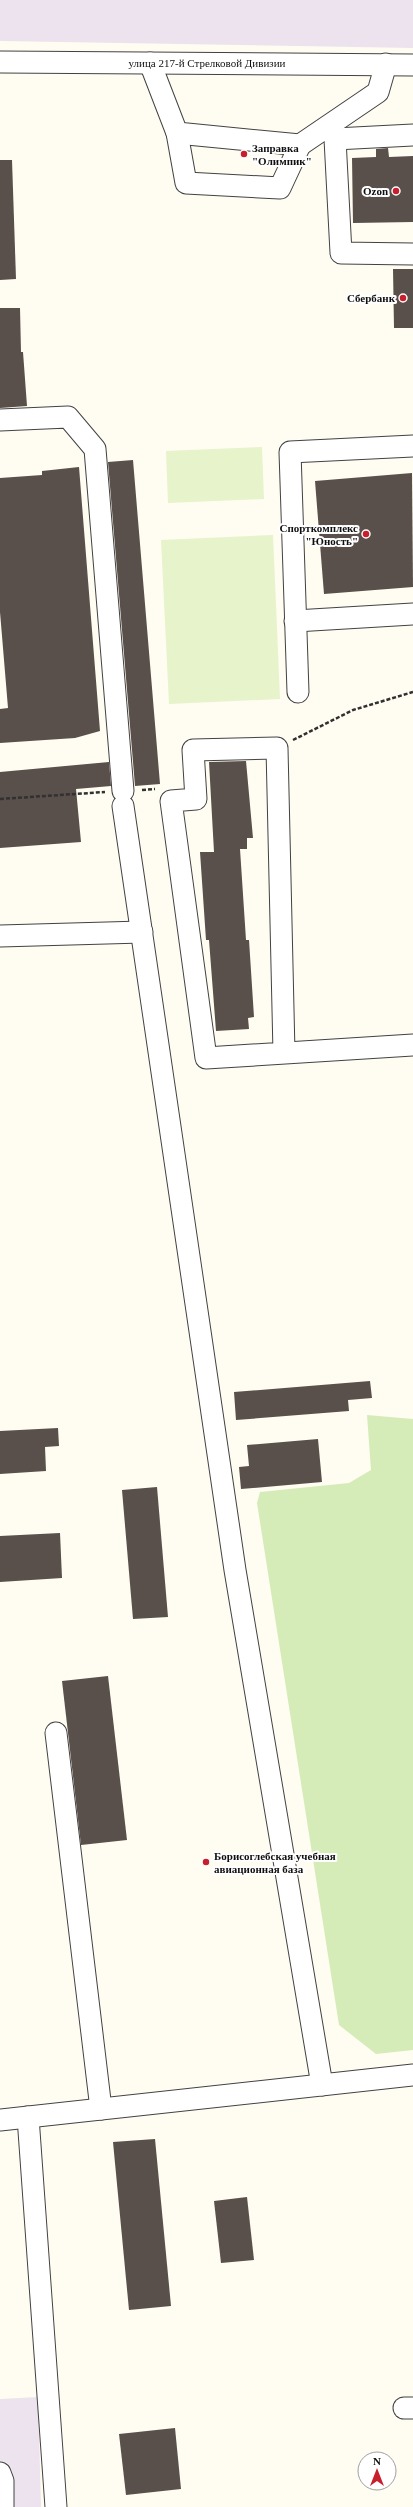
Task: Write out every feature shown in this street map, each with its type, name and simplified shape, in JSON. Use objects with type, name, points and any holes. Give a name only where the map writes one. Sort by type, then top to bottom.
[{"type":"street","name":"улица 217-й Стрелковой Дивизии","points":[[0,62],[413,65]]},
{"type":"street","points":[[150,63],[177,133],[186,183],[280,188],[300,145],[378,92],[386,64]]},
{"type":"street","points":[[177,133],[300,145]]},
{"type":"street","points":[[413,135],[336,138],[341,253],[413,254]]},
{"type":"street","points":[[0,420],[68,417],[95,449],[123,799],[235,1570],[322,2085]]},
{"type":"street","points":[[298,692],[290,452],[413,446]]},
{"type":"street","points":[[295,620],[413,614]]},
{"type":"street","points":[[284,1053],[277,748],[193,750],[196,799],[171,801],[206,1058],[413,1045]]},
{"type":"street","points":[[0,936],[142,932]]},
{"type":"street","points":[[56,1733],[101,2109]]},
{"type":"street","points":[[0,2120],[413,2075]]},
{"type":"street","points":[[28,2117],[56,2507]]},
{"type":"street","points":[[0,2473],[3,2481],[3,2507]]},
{"type":"path","points":[[277,748],[353,710],[413,692]]},
{"type":"path","points":[[0,799],[123,799],[156,789]]},
{"type":"shaded area","points":[[0,0],[413,0],[413,48],[0,41]]},
{"type":"shaded area","points":[[38,2397],[41,2507],[0,2507],[0,2399]]},
{"type":"green space","points":[[262,447],[264,499],[168,503],[166,451]]},
{"type":"green space","points":[[273,535],[280,699],[169,704],[161,540]]},
{"type":"green space","points":[[367,1415],[413,1419],[413,2050],[376,2054],[339,2025],[257,1503],[260,1492],[349,1483],[371,1470]]},
{"type":"building","points":[[388,148],[389,157],[413,156],[413,222],[353,223],[352,158],[376,157],[376,149]]},
{"type":"building","points":[[0,160],[12,160],[16,279],[0,280]]},
{"type":"building","name":"Сбербанк","points":[[393,269],[413,269],[413,328],[394,328]]},
{"type":"building","points":[[0,308],[20,308],[21,352],[23,352],[27,406],[0,408]]},
{"type":"building","points":[[133,460],[160,784],[135,786],[108,462]]},
{"type":"building","points":[[79,467],[100,731],[75,738],[0,743],[0,709],[8,708],[0,612],[0,478],[42,475],[42,471]]},
{"type":"building","name":"Спорткомплекс \"Юность\"","points":[[412,473],[413,587],[324,594],[315,481]]},
{"type":"building","points":[[246,761],[253,838],[247,838],[247,849],[240,849],[246,940],[249,940],[254,1017],[248,1018],[249,1029],[216,1031],[209,940],[206,940],[200,852],[214,852],[209,762]]},
{"type":"building","points":[[109,762],[111,786],[76,789],[81,842],[0,848],[0,772]]},
{"type":"building","points":[[370,1381],[372,1398],[348,1400],[349,1411],[236,1420],[234,1392]]},
{"type":"building","points":[[58,1428],[59,1446],[45,1447],[46,1471],[0,1474],[0,1431]]},
{"type":"building","points":[[318,1439],[322,1482],[241,1489],[239,1467],[249,1466],[247,1445]]},
{"type":"building","points":[[157,1487],[168,1617],[133,1619],[122,1490]]},
{"type":"building","points":[[60,1533],[62,1578],[0,1582],[0,1536]]},
{"type":"building","points":[[108,1676],[127,1840],[81,1845],[62,1681]]},
{"type":"building","points":[[155,2139],[171,2306],[129,2310],[113,2142]]},
{"type":"building","points":[[247,2197],[254,2260],[221,2263],[214,2201]]},
{"type":"building","points":[[175,2428],[181,2489],[126,2495],[119,2434]]},
{"type":"place","name":"Заправка \"Олимпик\"","points":[[244,154]]},
{"type":"place","name":"Ozon","points":[[396,191]]},
{"type":"place","name":"Сбербанк","points":[[403,298]]},
{"type":"place","name":"Спорткомплекс \"Юность\"","points":[[366,534]]},
{"type":"place","name":"Борисоглебская учебная авиационная база","points":[[206,1862]]}]
